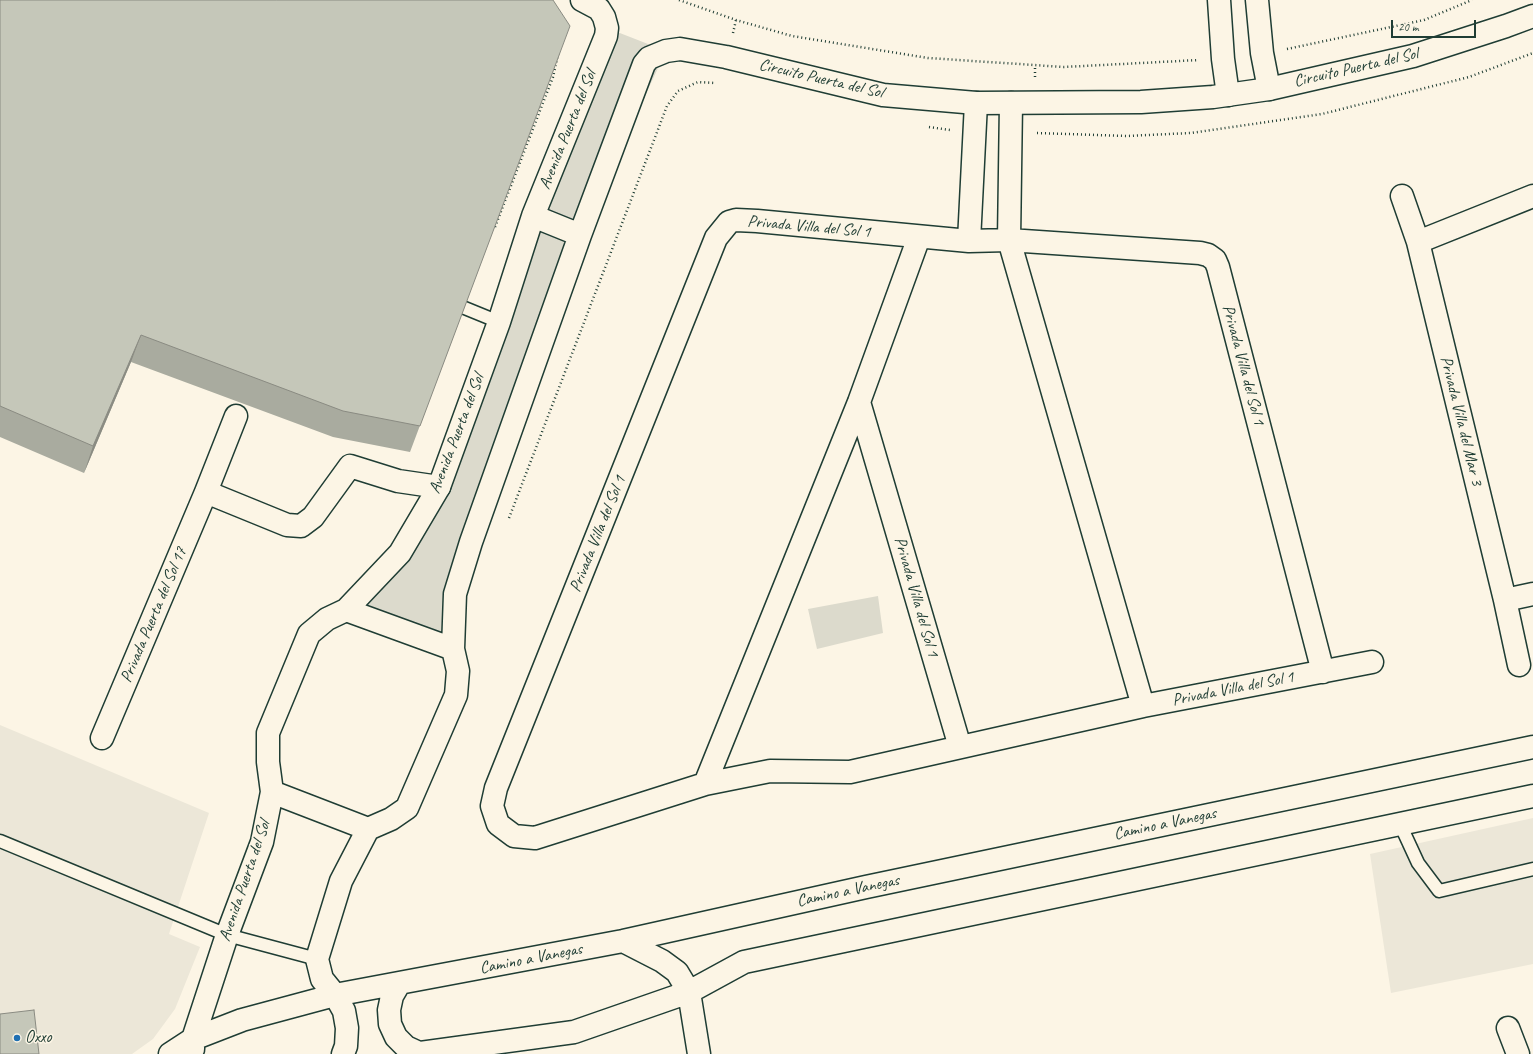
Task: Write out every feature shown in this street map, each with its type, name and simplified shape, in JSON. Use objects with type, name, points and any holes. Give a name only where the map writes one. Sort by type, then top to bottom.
[{"type":"street","name":"Avenida Puerta del Sol","points":[[193,1046],[227,935],[262,842],[272,792],[268,762],[268,733],[309,634],[327,619],[346,610],[400,553],[439,487],[499,322],[533,216],[603,46],[607,28],[604,17],[599,9],[582,0]]},
{"type":"street","points":[[1219,0],[1223,59],[1228,95]]},
{"type":"street","points":[[1257,0],[1262,53],[1269,89]]},
{"type":"street","name":"Circuito Puerta del Sol","points":[[580,236],[644,64],[649,58],[666,51],[680,49],[726,57],[884,95],[976,103],[1141,102],[1228,95],[1269,89],[1413,56],[1533,16]]},
{"type":"street","points":[[969,241],[976,103]]},
{"type":"street","points":[[1011,103],[1012,132],[1009,240],[1143,706]]},
{"type":"street","name":"Privada Villa del Mar 3","points":[[1402,196],[1418,242],[1505,600],[1519,665]]},
{"type":"street","points":[[1418,242],[1533,196]]},
{"type":"street","points":[[343,1054],[346,1046],[347,1028],[344,1011],[335,995],[322,979],[318,969],[317,959],[341,881],[368,829],[391,819],[407,808],[456,695],[458,671],[452,649],[455,594],[474,535],[580,236],[533,216]]},
{"type":"street","name":"Privada Villa del Sol 1","points":[[1323,672],[1218,266],[1208,255],[1200,253],[1009,240],[969,241],[743,220],[729,222],[722,229],[713,246],[496,788],[492,806],[498,824],[514,836],[535,838],[705,784],[770,771],[850,772],[1143,706],[1323,672],[1372,662]]},
{"type":"street","points":[[705,784],[859,402],[919,237]]},
{"type":"street","name":"Privada Villa del Sol 1","points":[[859,402],[960,747]]},
{"type":"street","name":"Privada Puerta del Sol 17","points":[[102,738],[206,492],[236,416]]},
{"type":"street","points":[[206,492],[287,525],[301,526],[314,517],[350,466],[398,481],[439,487]]},
{"type":"street","points":[[1505,600],[1533,594]]},
{"type":"street","points":[[346,610],[452,649]]},
{"type":"street","name":"Camino a Vanegas","points":[[170,1054],[193,1046],[242,1020],[335,995],[622,941],[866,887],[1533,747]]},
{"type":"street","points":[[272,792],[368,829]]},
{"type":"street","points":[[399,984],[392,996],[389,1010],[390,1024],[396,1037],[416,1054],[574,1032],[689,992],[744,962],[1533,796]]},
{"type":"street","points":[[622,941],[662,961],[678,972],[689,992],[699,1054]]},
{"type":"street","points":[[1508,1028],[1518,1054]]},
{"type":"lane","points":[[442,298],[463,309],[499,322]]},
{"type":"lane","points":[[1400,824],[1418,863],[1439,891],[1533,869]]},
{"type":"lane","points":[[0,841],[227,935],[317,959]]},
{"type":"path","points":[[679,0],[736,20],[792,36],[928,58],[1064,67],[1223,59]]},
{"type":"path","points":[[1262,53],[1424,20],[1472,0]]},
{"type":"path","points":[[494,229],[553,76],[560,53],[559,46]]},
{"type":"path","points":[[1012,132],[1127,136],[1191,133],[1322,114],[1470,77],[1533,53]]},
{"type":"path","points":[[508,522],[667,106],[678,91],[698,82],[718,83]]},
{"type":"path","points":[[921,126],[974,132]]},
{"type":"shaded area","points":[[607,28],[666,51],[580,235],[471,542],[453,649],[346,610],[422,516]]},
{"type":"shaded area","points":[[878,596],[883,633],[817,649],[808,609]]},
{"type":"shaded area","points":[[0,725],[209,813],[169,934],[200,947],[175,1009],[153,1039],[132,1054],[0,1054]]},
{"type":"shaded area","points":[[1533,818],[1533,964],[1391,993],[1370,854]]},
{"type":"building","points":[[0,0],[553,0],[570,26],[420,426],[343,411],[141,335],[93,446],[0,406]]},
{"type":"building","name":"Oxxo","points":[[34,1010],[39,1054],[0,1054],[0,1014]]},
{"type":"place","name":"Oxxo","points":[[17,1038]]}]
